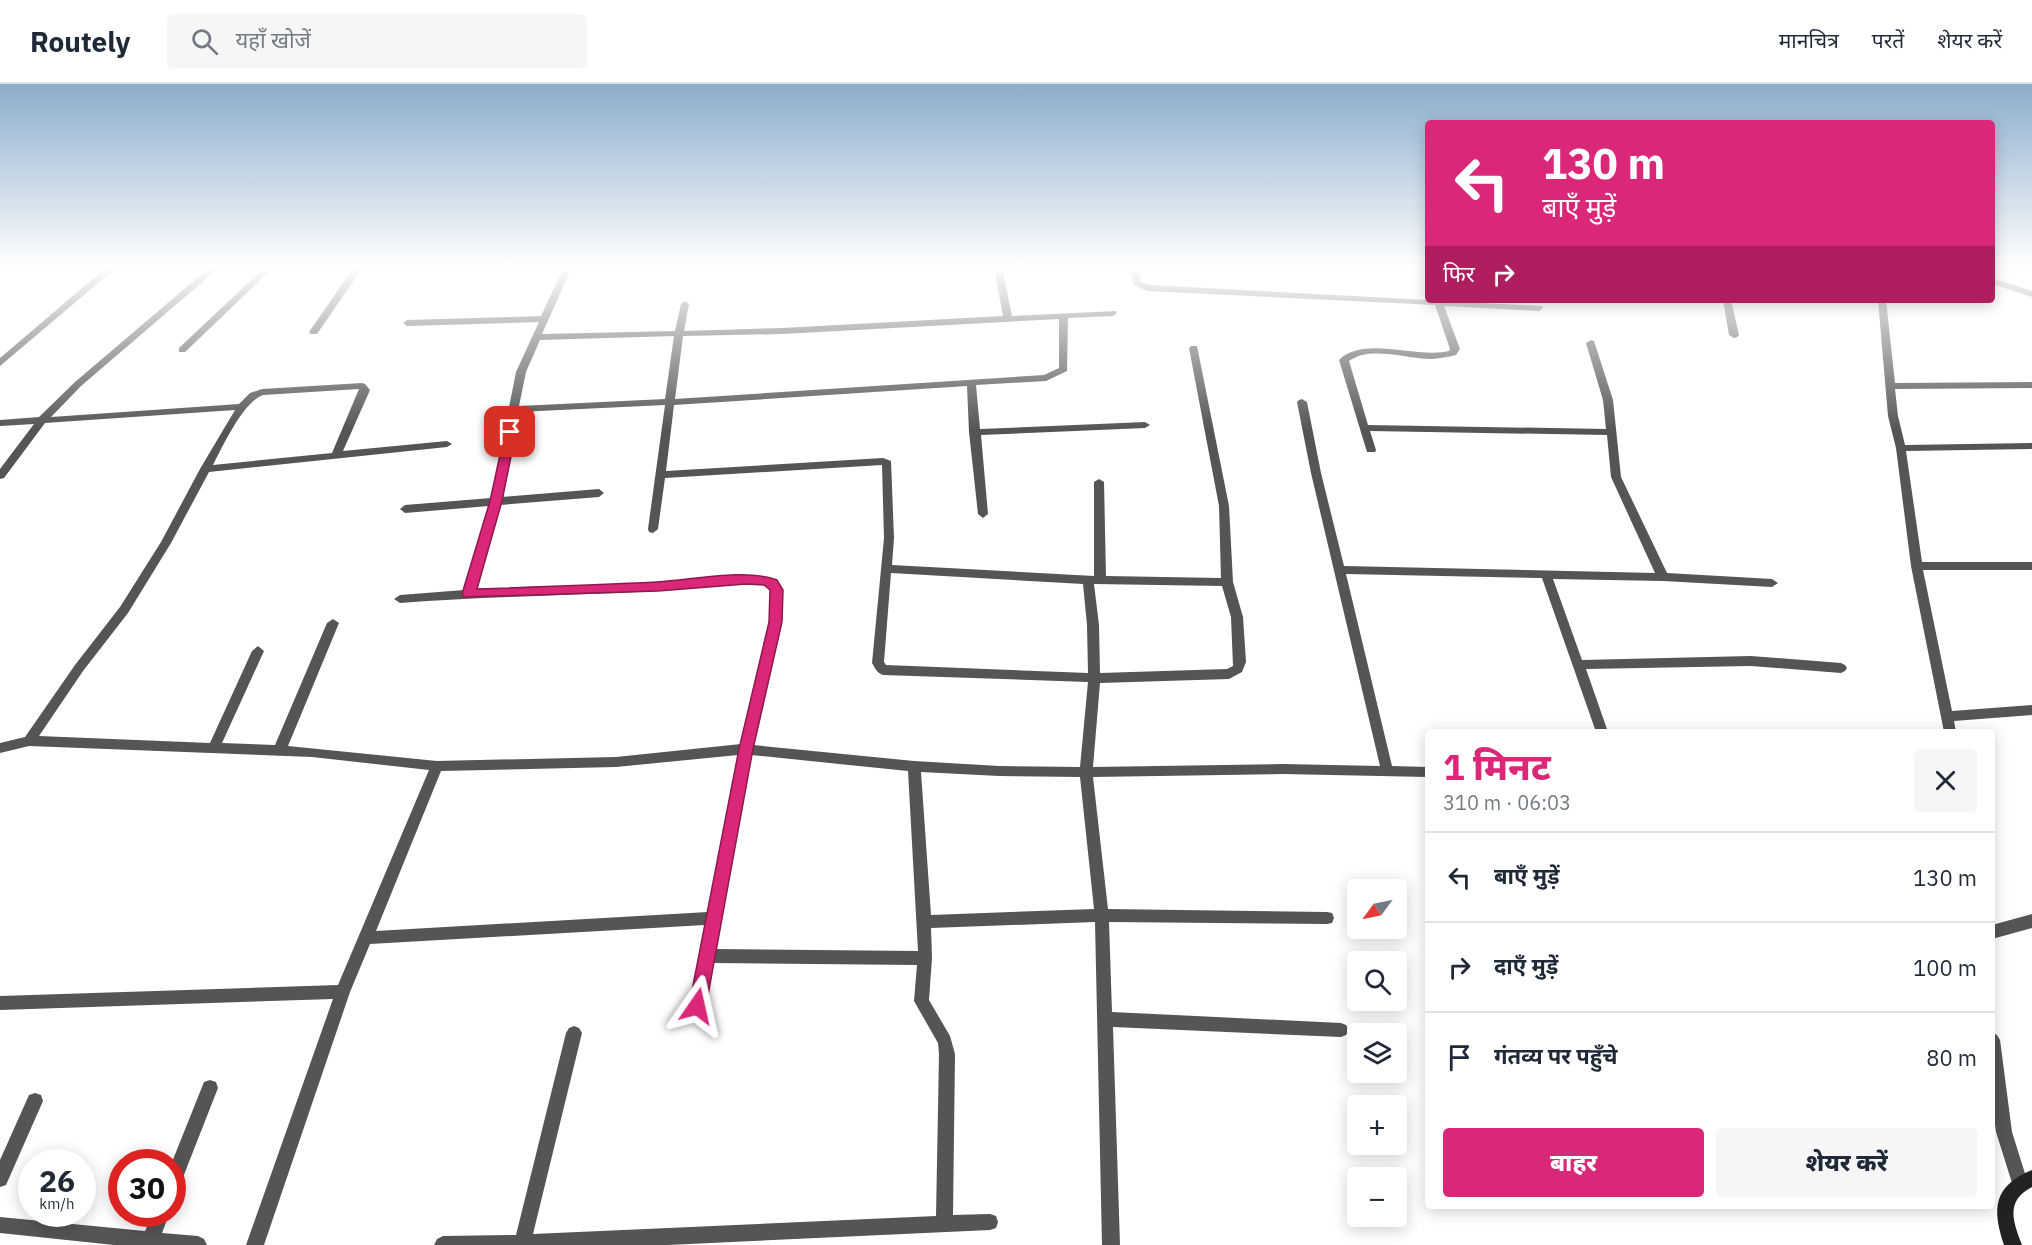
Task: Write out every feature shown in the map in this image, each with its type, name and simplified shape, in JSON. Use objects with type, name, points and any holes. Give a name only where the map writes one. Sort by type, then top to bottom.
[{"type":"street","points":[[0,363],[49,321]]},
{"type":"street","points":[[0,476],[42,420],[78,384],[152,321]]},
{"type":"street","points":[[182,350],[213,321]]},
{"type":"street","points":[[314,332],[321,321]]},
{"type":"street","points":[[407,323],[469,321]]},
{"type":"street","points":[[469,594],[496,501],[521,372],[543,321]]},
{"type":"street","points":[[653,529],[682,321]]},
{"type":"street","points":[[538,337],[794,330],[951,321]]},
{"type":"street","points":[[515,409],[670,402],[1046,378],[1064,369],[1063,321]]},
{"type":"street","points":[[1371,450],[1344,360],[1347,356],[1363,352],[1437,356],[1453,353],[1455,349],[1446,321]]},
{"type":"street","points":[[1731,321],[1734,335]]},
{"type":"street","points":[[1884,321],[1893,416],[1901,448],[1917,566],[1950,729]]},
{"type":"street","points":[[1591,343],[1608,400],[1616,477],[1663,577]]},
{"type":"street","points":[[661,476],[883,461],[887,464],[889,538],[878,663],[883,670],[1094,678],[1221,676],[1238,669],[1240,662],[1237,617],[1227,582],[1224,506],[1194,348]]},
{"type":"street","points":[[971,382],[983,514]]},
{"type":"street","points":[[29,741],[79,668],[124,610],[166,543],[205,469],[242,407],[253,395],[262,392],[362,386],[365,390],[336,455]]},
{"type":"street","points":[[1890,386],[2032,386]]},
{"type":"street","points":[[1302,402],[1316,473],[1388,770]]},
{"type":"street","points":[[0,423],[242,407]]},
{"type":"street","points":[[974,432],[1145,425]]},
{"type":"street","points":[[1364,428],[1610,432]]},
{"type":"street","points":[[205,469],[447,444]]},
{"type":"street","points":[[1901,448],[2032,446]]},
{"type":"street","points":[[1099,482],[1094,580],[1094,678],[1086,772],[1102,915],[1111,1245]]},
{"type":"street","points":[[405,508],[599,493]]},
{"type":"street","points":[[1917,566],[2032,566]]},
{"type":"street","points":[[886,569],[1094,580],[1227,582]]},
{"type":"street","points":[[1341,570],[1663,577],[1772,583]]},
{"type":"street","points":[[1546,576],[1601,729]]},
{"type":"street","points":[[400,598],[658,587],[746,580],[772,583],[776,590],[775,622],[746,749],[697,1006]]},
{"type":"street","points":[[279,751],[333,624]]},
{"type":"street","points":[[214,747],[258,651]]},
{"type":"street","points":[[1578,665],[1751,661],[1841,668]]},
{"type":"street","points":[[1948,716],[2032,710]]},
{"type":"street","points":[[0,748],[29,741],[214,747],[312,752],[437,766],[616,762],[746,749],[914,766],[999,771],[1086,772],[1283,768],[1425,772]]},
{"type":"street","points":[[255,1245],[343,992],[437,766]]},
{"type":"street","points":[[914,766],[924,922],[925,958],[921,1001],[945,1041],[946,1054],[944,1224]]},
{"type":"street","points":[[924,922],[1102,915],[1327,918]]},
{"type":"street","points":[[366,938],[714,918]]},
{"type":"street","points":[[1995,931],[2032,921]]},
{"type":"street","points":[[706,956],[925,958]]},
{"type":"street","points":[[0,1004],[343,992]]},
{"type":"street","points":[[1105,1019],[1341,1030]]},
{"type":"street","points":[[522,1244],[574,1033]]},
{"type":"street","points":[[1995,1084],[1998,1128],[2026,1180],[2011,1189],[2006,1198],[2005,1207],[2010,1237]]},
{"type":"street","points":[[186,1149],[210,1088]]},
{"type":"street","points":[[0,1179],[35,1101]]},
{"type":"street","points":[[443,1245],[522,1244],[990,1222]]},
{"type":"street","points":[[0,1225],[198,1245]]},
{"type":"street","points":[[150,1240],[156,1227]]},
{"type":"route","points":[[510,432],[496,501],[469,594],[658,587],[746,580],[765,580],[772,583],[776,590],[775,622],[746,749],[697,1006]]}]
